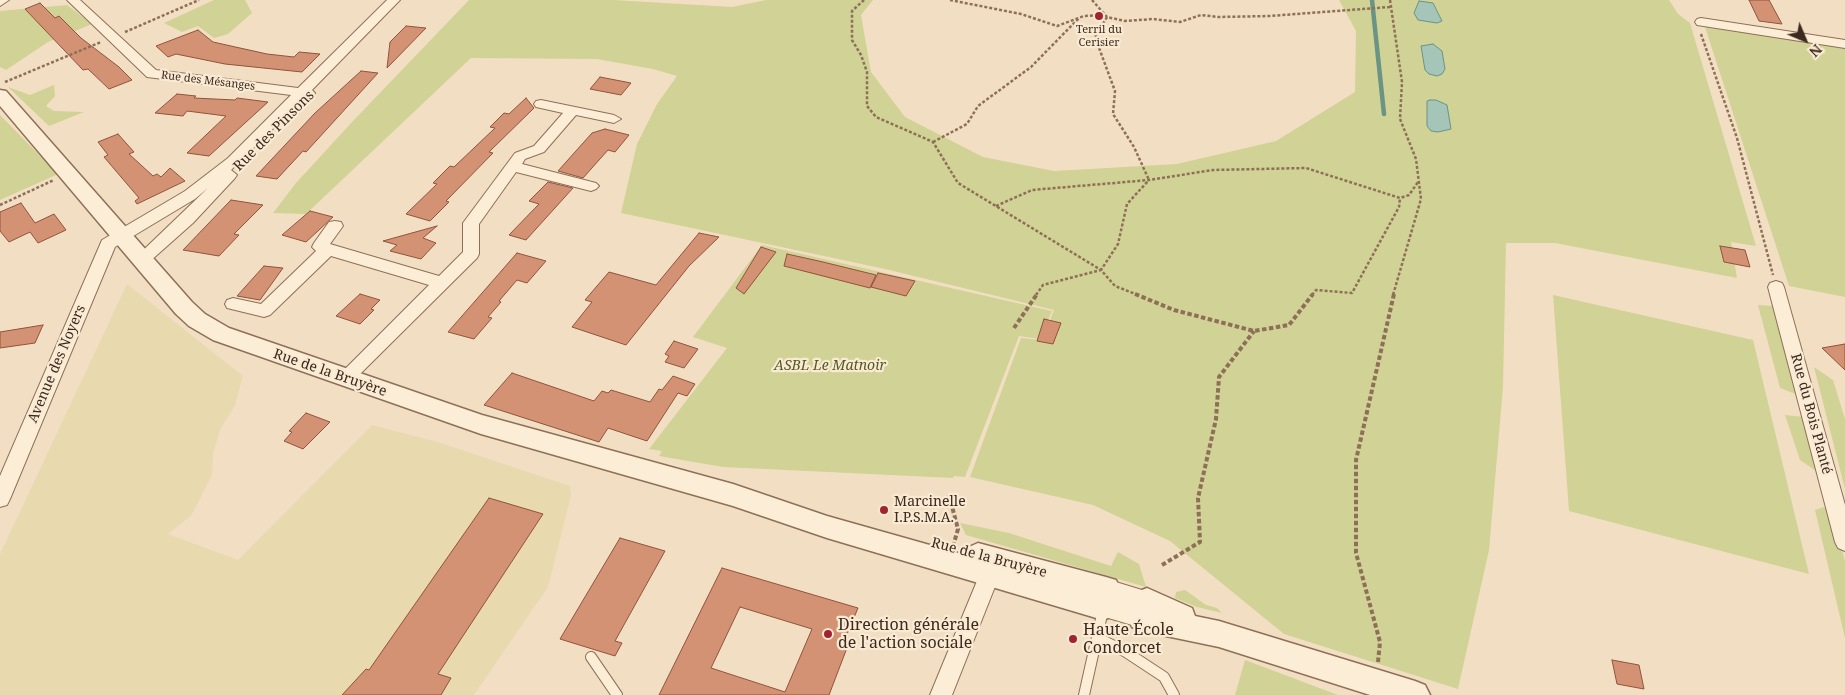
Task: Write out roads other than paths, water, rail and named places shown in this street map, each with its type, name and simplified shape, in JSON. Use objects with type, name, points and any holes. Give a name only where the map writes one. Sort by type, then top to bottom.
[{"type":"street","points":[[0,2],[4,0]]},
{"type":"street","name":"Rue des Mésanges","points":[[73,0],[152,74],[306,93]]},
{"type":"street","name":"Rue des Pinsons","points":[[142,259],[187,218],[394,0]]},
{"type":"street","name":"Rue des Pinsons","points":[[121,235],[190,195],[233,162],[404,0]]},
{"type":"street","points":[[1701,22],[1845,44]]},
{"type":"street","name":"Rue de la Bruyère","points":[[0,95],[184,308],[198,320],[221,334],[256,348],[481,424],[754,502],[827,527],[993,567],[1144,609],[1415,695]]},
{"type":"street","points":[[541,104],[614,119]]},
{"type":"street","points":[[345,378],[471,254],[471,222],[520,156],[539,150],[572,110]]},
{"type":"street","points":[[513,167],[591,186]]},
{"type":"street","points":[[335,226],[320,247],[442,283]]},
{"type":"street","name":"Avenue des Noyers","points":[[0,499],[108,244],[121,235]]},
{"type":"street","points":[[232,304],[264,311],[328,249]]},
{"type":"street","name":"Rue du Bois Planté","points":[[1776,288],[1845,542]]},
{"type":"street","name":"Rue de la Bruyère","points":[[754,502],[834,513],[954,535],[993,567]]},
{"type":"street","points":[[941,695],[993,567]]},
{"type":"lane","points":[[1084,695],[1098,638],[1105,598]]},
{"type":"lane","points":[[1098,638],[1126,652],[1164,676],[1174,695]]},
{"type":"lane","points":[[591,657],[617,695]]},
{"type":"waterway","points":[[1372,0],[1384,114]]},
{"type":"place","name":"Terril du Cerisier","points":[[1099,16]]},
{"type":"place","name":"Marcinelle I.P.S.M.A.","points":[[884,510]]},
{"type":"place","name":"Direction générale de l'action sociale","points":[[828,634]]},
{"type":"place","name":"Haute École Condorcet","points":[[1073,639]]},
{"type":"park label","name":"ASBL Le Matnoir","points":[[830,366]]}]
